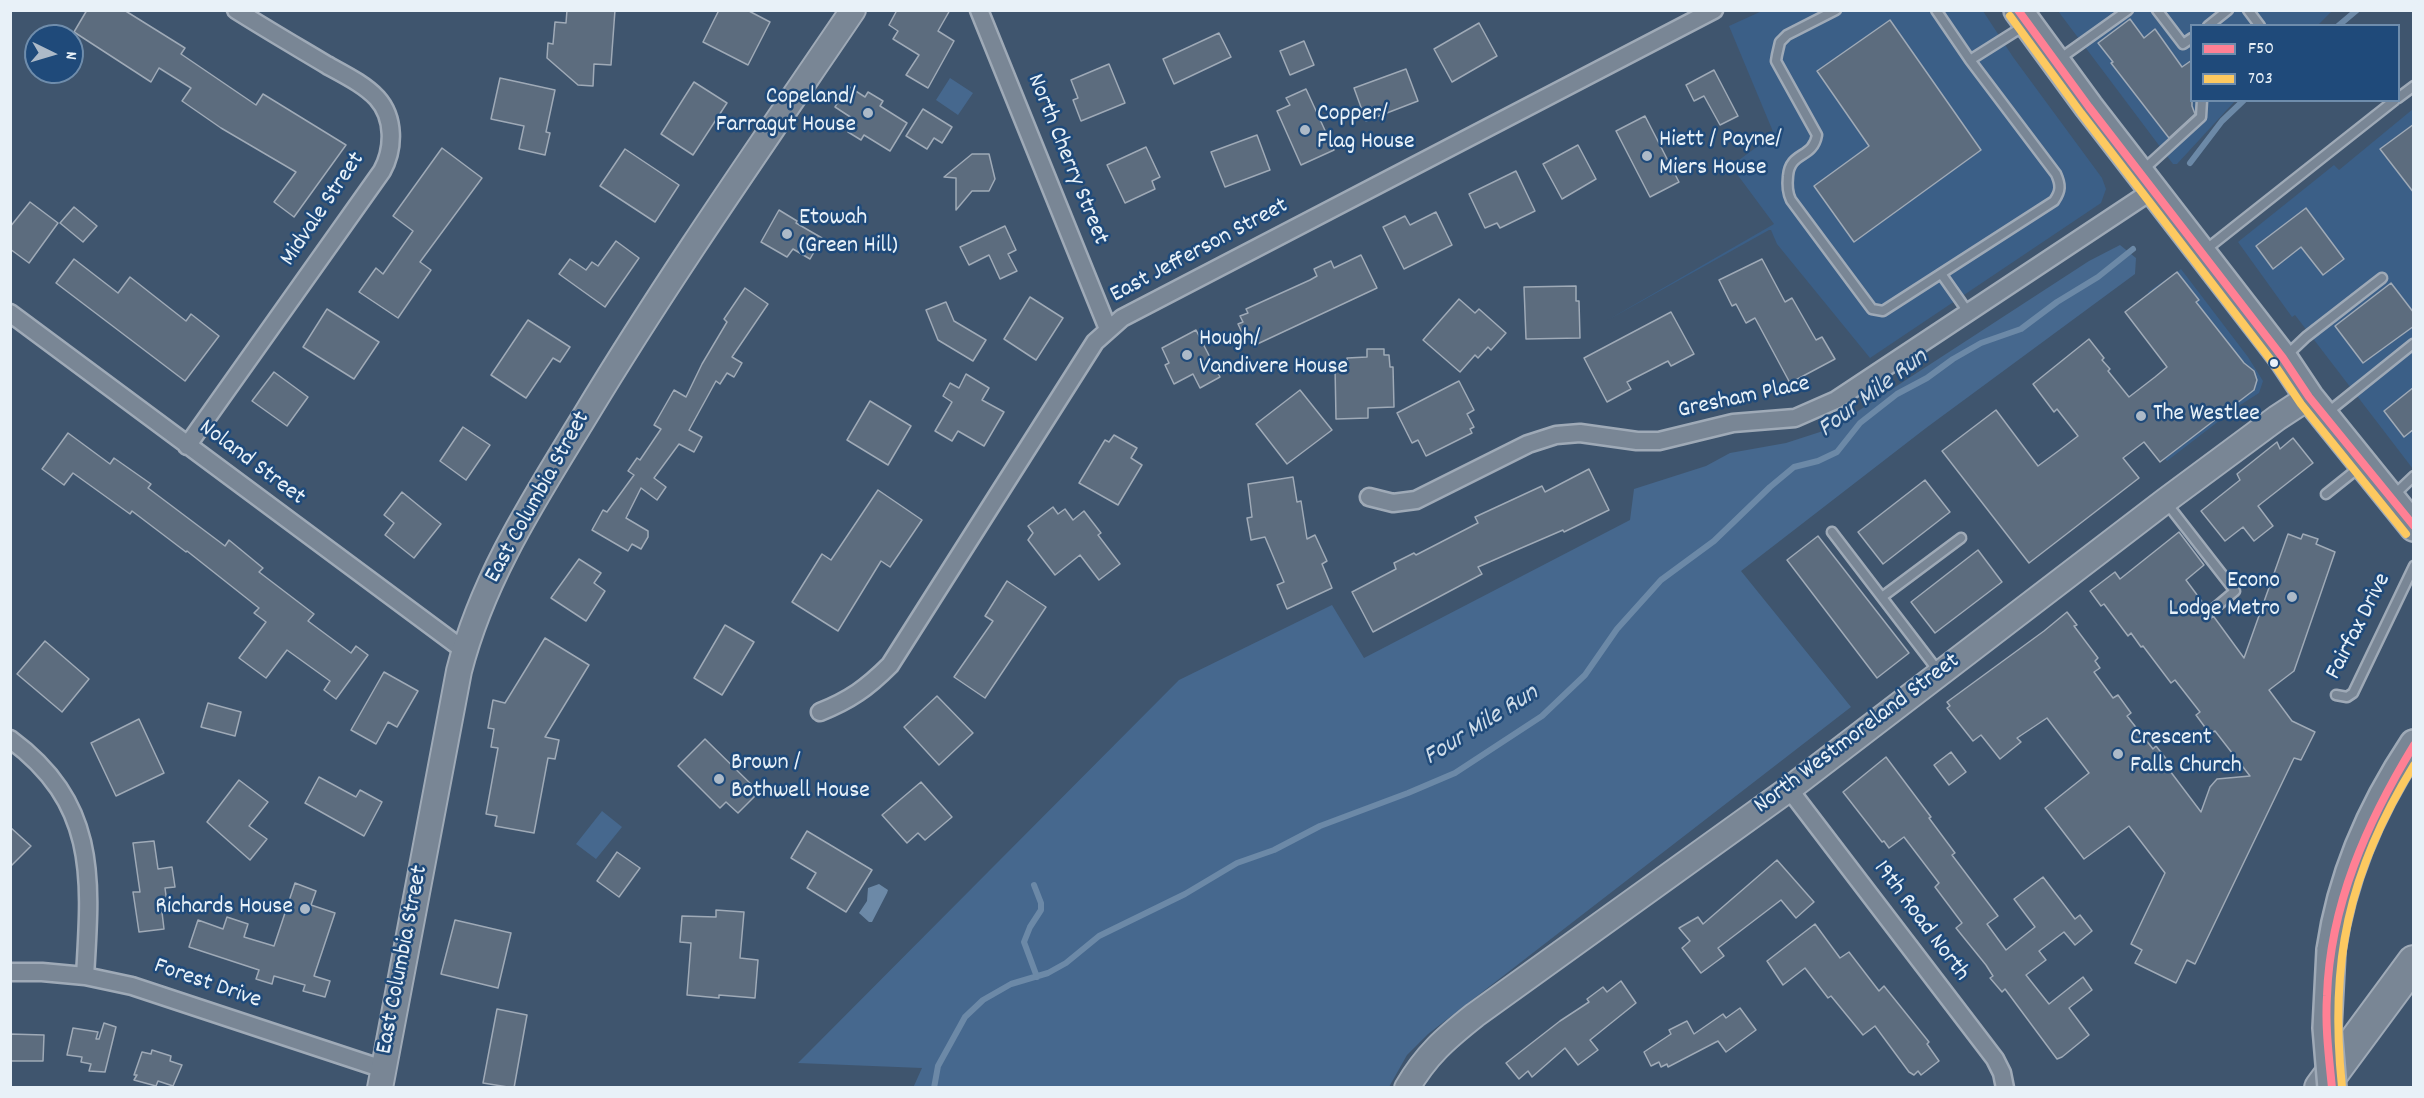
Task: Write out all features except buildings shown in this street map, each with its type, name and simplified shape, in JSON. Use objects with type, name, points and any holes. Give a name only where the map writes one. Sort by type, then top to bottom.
[{"type":"highway","points":[[2320,1088],[2414,963]]},
{"type":"main road","points":[[2023,17],[2146,182],[2283,358],[2317,406],[2414,527]]},
{"type":"main road","points":[[2332,1088],[2327,1028],[2331,950],[2339,902],[2355,855],[2376,807],[2414,744]]},
{"type":"street","name":"Midvale Street","points":[[187,446],[382,171],[390,153],[388,119],[377,98],[348,77],[236,10]]},
{"type":"street","name":"East Columbia Street","points":[[382,1078],[465,651],[491,579],[518,526],[647,315],[853,10]]},
{"type":"street","name":"North Cherry Street","points":[[979,10],[1108,328]]},
{"type":"street","name":"East Jefferson Street","points":[[820,712],[848,700],[872,683],[890,664],[1095,342],[1108,328],[1122,318],[1714,10]]},
{"type":"street","name":"Gresham Place","points":[[1369,497],[1394,503],[1416,500],[1528,444],[1556,435],[1586,434],[1648,441],[1674,438],[1733,423],[1795,418],[1836,400],[1968,312],[2146,182]]},
{"type":"street","name":"Noland Street","points":[[10,314],[465,651]]},
{"type":"street","name":"North Westmoreland Street","points":[[1410,1083],[1434,1050],[1474,1015],[1789,789],[2277,418],[2317,406]]},
{"type":"street","points":[[10,739],[46,772],[63,796],[81,839],[89,876],[85,976]]},
{"type":"street","name":"19th Road North","points":[[1789,789],[1995,1059],[2002,1073],[2005,1088]]},
{"type":"street","name":"Forest Drive","points":[[10,972],[85,976],[132,986],[382,1078]]},
{"type":"lane","points":[[1836,10],[1786,35],[1780,42],[1776,61],[1817,135],[1815,145],[1789,165],[1787,189],[1791,200],[1872,309],[1887,310],[2054,201],[2059,194],[2060,186],[2056,174],[1970,60],[1936,10]]},
{"type":"lane","points":[[2056,63],[2128,10]]},
{"type":"lane","points":[[2157,10],[2183,44],[2190,39]]},
{"type":"lane","points":[[2210,24],[2228,10]]},
{"type":"lane","points":[[2248,10],[2258,24]]},
{"type":"lane","points":[[1970,60],[2023,17]]},
{"type":"lane","points":[[2400,96],[2414,86]]},
{"type":"lane","points":[[2146,182],[2201,117],[2202,102]]},
{"type":"lane","points":[[2204,258],[2393,102]]},
{"type":"lane","points":[[1942,275],[1968,312]]},
{"type":"lane","points":[[2283,358],[2306,337],[2382,278]]},
{"type":"lane","points":[[2317,406],[2413,344]]},
{"type":"lane","points":[[2326,494],[2363,464]]},
{"type":"lane","points":[[2391,498],[2414,476]]},
{"type":"lane","points":[[2165,501],[2235,591],[2210,612]]},
{"type":"lane","points":[[1832,532],[1940,673]]},
{"type":"lane","points":[[1882,597],[1961,538]]},
{"type":"lane","name":"Fairfax Drive","points":[[2336,695],[2347,697],[2353,693],[2414,566]]},
{"type":"shaded area","points":[[1762,11],[1983,11],[2013,57],[2102,178],[2106,189],[2101,203],[1870,358],[1777,244],[1771,230],[1606,321],[1774,224],[1731,166],[1774,134],[1729,26]]},
{"type":"shaded area","points":[[2058,11],[2332,11],[2319,24],[2190,24],[2190,102],[2234,102],[2177,164],[2173,164]]},
{"type":"shaded area","points":[[950,78],[973,93],[958,115],[936,100]]},
{"type":"shaded area","points":[[2413,109],[2413,469],[2295,315],[2292,317],[2238,242],[2334,165],[2339,170]]},
{"type":"shaded area","points":[[2120,245],[2136,258],[2135,274],[1926,428],[1741,571],[1851,707],[1428,1034],[1407,1055],[1389,1087],[913,1088],[922,1068],[798,1063],[1179,680],[1332,605],[1364,658],[1630,520],[1634,489],[1706,466],[1730,453],[1786,443],[1820,432],[1849,417],[2089,261]]},
{"type":"shaded area","points":[[2181,269],[2248,357],[2263,381],[2259,393],[2237,407],[2167,461],[2150,442],[2223,384],[2148,292]]},
{"type":"shaded area","points":[[602,811],[622,827],[596,859],[576,844]]},
{"type":"shaded area","points":[[879,884],[888,890],[872,922],[869,922],[859,913],[867,901],[868,888]]},
{"type":"waterway","name":"Four Mile Run","points":[[2340,24],[2357,10]]},
{"type":"waterway","name":"Four Mile Run","points":[[2190,163],[2222,121],[2242,102]]},
{"type":"waterway","name":"Four Mile Run","points":[[934,1088],[938,1066],[965,1017],[983,1000],[1011,984],[1048,973],[1066,963],[1099,936],[1185,894],[1237,863],[1274,850],[1320,826],[1455,773],[1542,716],[1585,675],[1617,629],[1661,580],[1714,541],[1794,467],[1818,461],[1837,452],[1860,423],[1897,394],[1927,378],[1953,359],[1981,343],[2021,329],[2057,302],[2098,277],[2133,249]]},
{"type":"waterway","points":[[1034,885],[1041,903],[1041,910],[1024,942],[1037,977]]},
{"type":"transit line","name":"F50","points":[[2018,10],[2089,107],[2283,358],[2309,397],[2414,526]]},
{"type":"transit line","name":"703","points":[[2010,16],[2081,113],[2274,364],[2301,404],[2406,534]]},
{"type":"transit line","name":"F50","points":[[2332,1088],[2327,1008],[2335,929],[2343,897],[2367,834],[2414,745]]},
{"type":"transit line","name":"703","points":[[2342,1087],[2338,999],[2348,920],[2373,843],[2391,804],[2414,765]]},
{"type":"place","name":"Copeland/ Farragut House","points":[[868,113]]},
{"type":"place","name":"Copper/ Flag House","points":[[1305,130]]},
{"type":"place","name":"Hiett / Payne/ Miers House","points":[[1647,156]]},
{"type":"place","name":"Etowah (Green Hill)","points":[[787,234]]},
{"type":"place","name":"Hough/ Vandivere House","points":[[1187,355]]},
{"type":"place","name":"The Westlee","points":[[2141,416]]},
{"type":"place","name":"Econo Lodge Metro","points":[[2292,597]]},
{"type":"place","name":"Crescent Falls Church","points":[[2118,754]]},
{"type":"place","name":"Brown / Bothwell House","points":[[719,779]]},
{"type":"place","name":"Richards House","points":[[305,909]]}]
